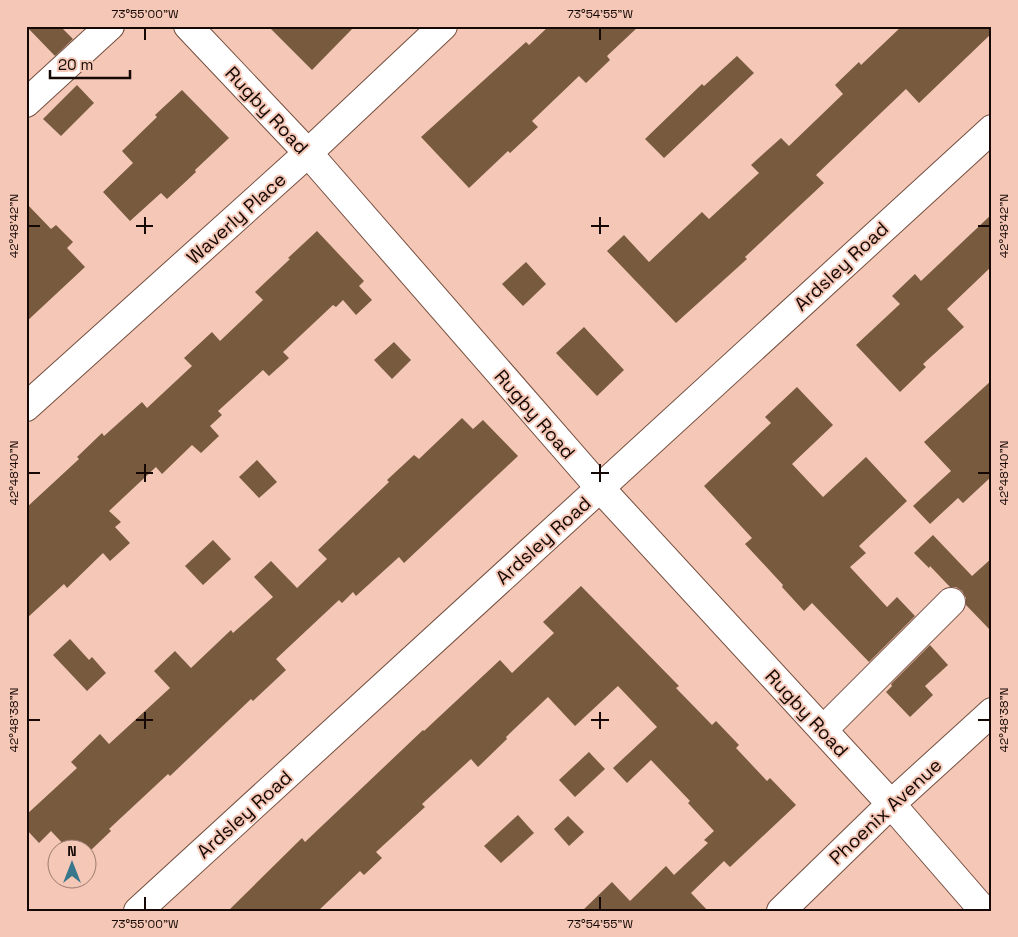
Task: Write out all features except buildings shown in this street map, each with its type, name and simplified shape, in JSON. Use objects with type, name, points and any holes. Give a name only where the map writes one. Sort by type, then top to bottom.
[{"type":"street","points":[[26,103],[110,26]]},
{"type":"street","name":"Rugby Road","points":[[188,26],[308,153],[600,488],[891,804],[984,911]]},
{"type":"street","name":"Waverly Place","points":[[26,408],[308,153],[443,26]]},
{"type":"street","name":"Ardsley Road","points":[[138,911],[992,129]]},
{"type":"street","points":[[823,730],[951,602]]},
{"type":"street","name":"Phoenix Avenue","points":[[781,911],[891,804],[992,712]]}]
